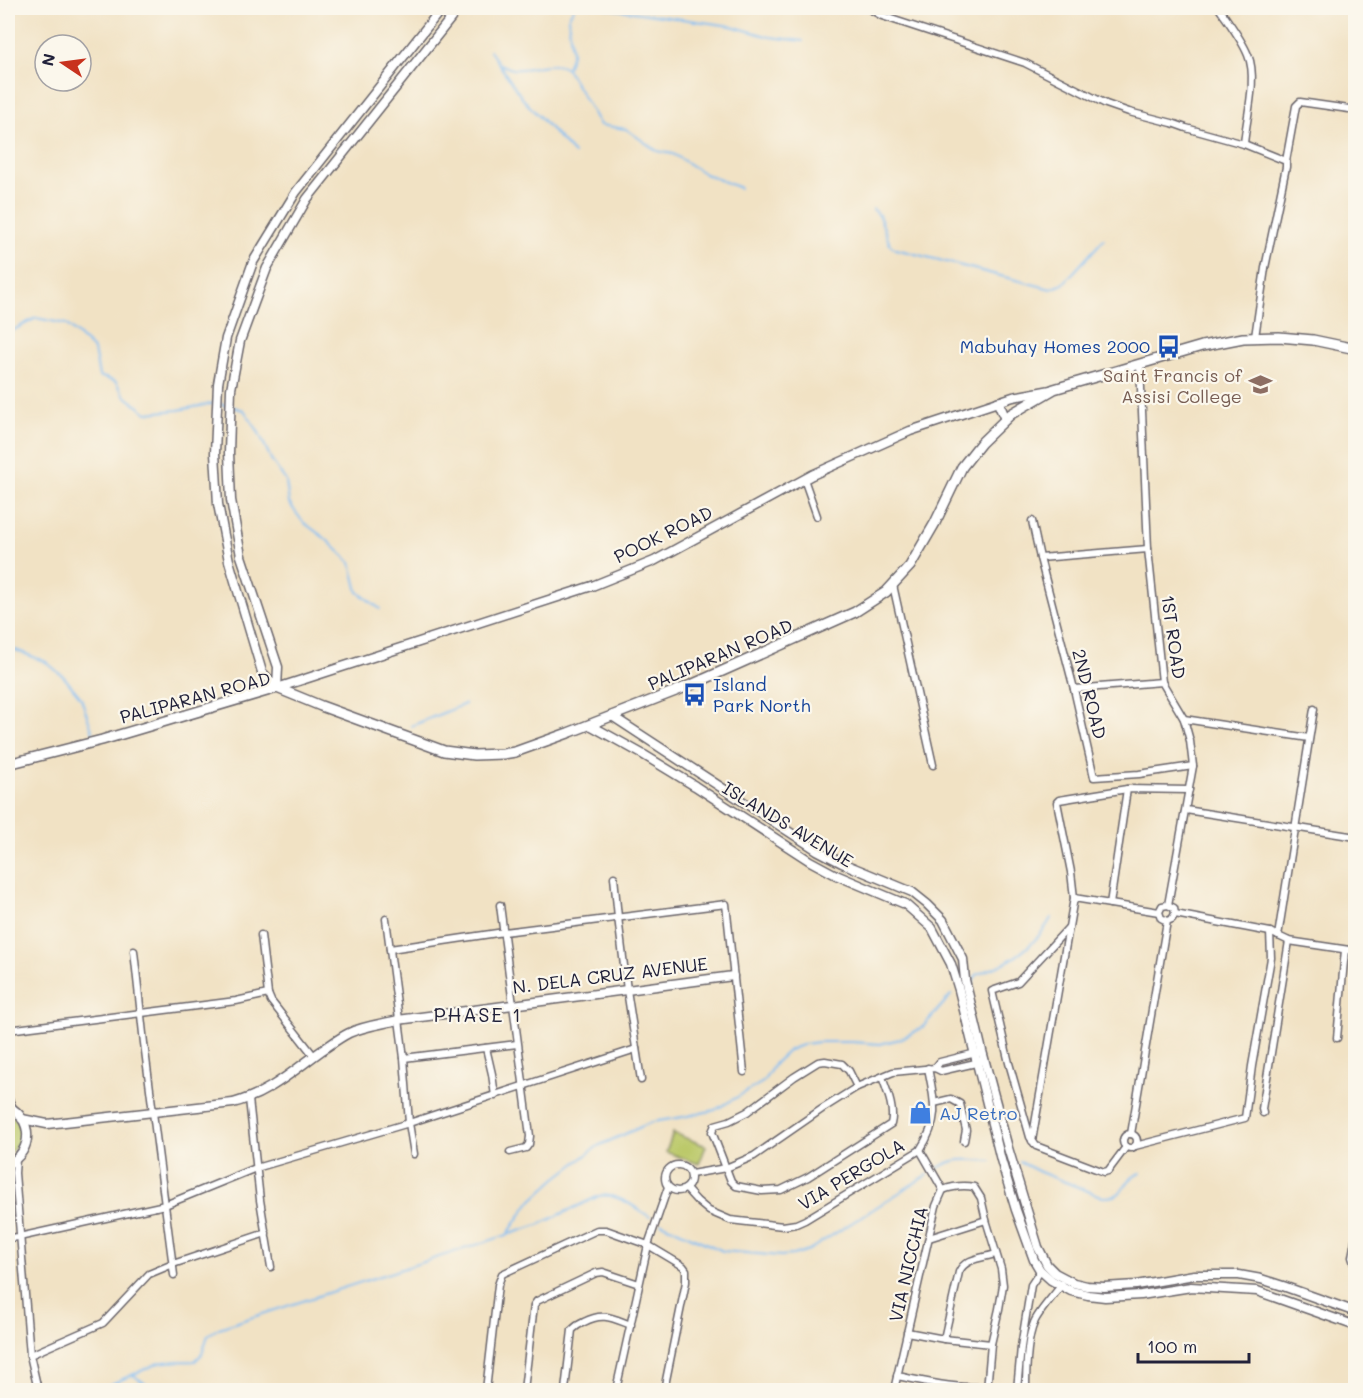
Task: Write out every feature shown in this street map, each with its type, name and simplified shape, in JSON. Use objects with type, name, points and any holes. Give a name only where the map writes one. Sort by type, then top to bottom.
[{"type":"main road","name":"PALIPARAN ROAD","points":[[8,764],[102,740],[277,688],[444,751],[474,755],[515,752],[702,681],[875,601],[910,566],[962,467],[981,442],[1005,418],[1054,389],[1210,344],[1243,338],[1279,337],[1313,340],[1356,349]]},
{"type":"main road","points":[[998,402],[1005,418]]},
{"type":"street","points":[[277,688],[262,672],[229,561],[218,504],[216,453],[218,384],[226,338],[253,262],[296,192],[442,8]]},
{"type":"street","points":[[277,688],[278,667],[241,556],[231,500],[229,453],[231,388],[240,341],[267,268],[307,199],[459,8]]},
{"type":"street","points":[[868,8],[882,16],[1025,63],[1106,104],[1244,144],[1286,161]]},
{"type":"street","points":[[1219,8],[1236,32],[1250,58],[1251,92],[1244,144]]},
{"type":"street","points":[[1256,337],[1265,268],[1296,106],[1300,102],[1356,110]]},
{"type":"street","name":"1ST ROAD","points":[[1140,365],[1148,549],[1162,682],[1184,719],[1193,766],[1168,905]]},
{"type":"street","name":"POOK ROAD","points":[[277,688],[592,586],[654,561],[804,479],[910,431],[1013,397],[1054,389]]},
{"type":"street","points":[[804,479],[817,516]]},
{"type":"street","name":"2ND ROAD","points":[[1032,521],[1094,777],[1139,774],[1193,766]]},
{"type":"street","points":[[1040,558],[1148,549]]},
{"type":"street","points":[[229,561],[241,556]]},
{"type":"street","points":[[893,585],[933,765]]},
{"type":"street","points":[[1074,689],[1162,682]]},
{"type":"street","points":[[1278,936],[1314,708]]},
{"type":"street","name":"ISLANDS AVENUE","points":[[612,716],[817,850],[912,892],[927,904],[943,920],[963,959],[978,1053]]},
{"type":"street","points":[[1184,719],[1309,738]]},
{"type":"street","name":"ISLANDS AVENUE","points":[[590,725],[695,786],[810,861],[836,875],[905,904],[932,928],[951,964],[981,1062],[1001,1160],[1034,1260],[1055,1273],[1071,1291],[1105,1297],[1141,1295],[1191,1287],[1257,1291],[1356,1326]]},
{"type":"street","points":[[1032,1141],[1074,898],[1057,802],[1127,789],[1189,790]]},
{"type":"street","points":[[1110,904],[1127,789]]},
{"type":"street","points":[[1186,810],[1356,837]]},
{"type":"street","points":[[614,877],[627,990],[641,1080]]},
{"type":"street","points":[[1074,898],[1159,912]]},
{"type":"street","points":[[500,904],[530,1136],[526,1148],[510,1152]]},
{"type":"street","points":[[390,950],[504,932],[726,904],[744,1072]]},
{"type":"street","points":[[1168,905],[1174,908],[1175,914],[1167,921],[1161,918],[1159,912],[1162,906],[1168,905]]},
{"type":"street","points":[[1175,914],[1270,932],[1289,941],[1356,951]]},
{"type":"street","points":[[386,919],[414,1154]]},
{"type":"street","points":[[1131,1134],[1167,921]]},
{"type":"street","points":[[1070,926],[1017,983],[992,991],[1009,1063],[1032,1141],[1036,1146],[1104,1172],[1108,1171],[1126,1147]]},
{"type":"street","points":[[1126,1147],[1132,1148],[1245,1118],[1271,958],[1270,932]]},
{"type":"street","points":[[261,935],[268,994],[314,1056]]},
{"type":"street","points":[[1263,1113],[1267,1069],[1289,941]]},
{"type":"street","points":[[1337,1038],[1345,950]]},
{"type":"street","points":[[134,951],[174,1275]]},
{"type":"street","name":"N. DELA CRUZ AVENUE","points":[[22,1119],[47,1124],[249,1099],[285,1079],[349,1033],[398,1020],[733,976]]},
{"type":"street","points":[[8,1030],[236,1001],[268,994]]},
{"type":"street","points":[[404,1058],[517,1044]]},
{"type":"street","points":[[486,1048],[495,1096]]},
{"type":"street","points":[[8,1238],[165,1205],[256,1168],[409,1123],[636,1049]]},
{"type":"street","points":[[932,1068],[940,1062],[978,1053]]},
{"type":"street","points":[[857,1087],[849,1071],[842,1064],[818,1062],[747,1112],[715,1125],[712,1132],[731,1181],[736,1186],[762,1191],[781,1190],[808,1177],[891,1124],[893,1117],[891,1106],[882,1077]]},
{"type":"street","points":[[691,1174],[726,1168],[754,1156],[857,1087],[893,1072],[932,1068],[941,1071],[981,1062]]},
{"type":"street","name":"VIA PERGOLA","points":[[686,1189],[709,1211],[730,1220],[783,1226],[796,1224],[920,1150],[933,1127],[932,1068]]},
{"type":"street","points":[[8,1098],[10,1107],[22,1119],[27,1136],[22,1152],[8,1164]]},
{"type":"street","points":[[249,1099],[260,1200],[271,1267]]},
{"type":"street","points":[[934,1103],[951,1099],[960,1104],[966,1130],[964,1141]]},
{"type":"street","name":"N. DELA CRUZ AVENUE","points":[[27,1136],[47,1124]]},
{"type":"street","points":[[1131,1134],[1136,1139],[1135,1146]]},
{"type":"street","points":[[1126,1147],[1123,1143],[1124,1137],[1131,1134]]},
{"type":"street","name":"VIA NICCHIA","points":[[894,1390],[928,1238],[936,1206],[943,1190],[920,1150]]},
{"type":"street","points":[[16,1159],[19,1237],[30,1356],[38,1390]]},
{"type":"street","points":[[616,1390],[648,1245],[668,1187],[665,1177],[667,1170],[675,1165],[683,1165],[689,1170],[691,1182],[686,1189],[675,1191],[668,1187]]},
{"type":"street","points":[[897,1376],[943,1386],[987,1389],[991,1344],[1003,1285],[1002,1269],[981,1198],[974,1187],[953,1186],[943,1190]]},
{"type":"street","points":[[928,1238],[986,1220]]},
{"type":"street","points":[[486,1390],[498,1285],[502,1274],[597,1230],[606,1230],[648,1245],[686,1270],[686,1282],[664,1390]]},
{"type":"street","points":[[30,1356],[103,1323],[149,1274],[266,1233]]},
{"type":"street","points":[[1356,1235],[1352,1257],[1353,1263],[1356,1264]]},
{"type":"street","points":[[944,1339],[962,1265],[996,1254]]},
{"type":"street","points":[[1017,1390],[1020,1347],[1031,1285],[1044,1268]]},
{"type":"street","points":[[524,1390],[534,1305],[537,1301],[596,1272],[603,1272],[639,1284]]},
{"type":"street","name":"ISLANDS AVENUE","points":[[1062,1282],[1104,1287],[1136,1285],[1194,1275],[1239,1275],[1261,1279],[1356,1312]]},
{"type":"street","points":[[1026,1390],[1031,1332],[1034,1322],[1062,1282]]},
{"type":"street","points":[[565,1390],[572,1330],[576,1326],[595,1317],[604,1316],[631,1324]]},
{"type":"street","points":[[1025,1320],[1034,1322]]},
{"type":"street","points":[[907,1332],[991,1344]]},
{"type":"green space","points":[[8,1112],[17,1122],[20,1133],[17,1144],[8,1154]]},
{"type":"green space","points":[[673,1133],[706,1146],[699,1164],[666,1152]]},
{"type":"waterway","points":[[567,68],[572,53],[568,18],[574,8]]},
{"type":"waterway","points":[[605,8],[731,26],[770,37],[803,41]]},
{"type":"waterway","points":[[490,51],[522,98],[574,154]]},
{"type":"waterway","points":[[499,64],[513,69],[547,65],[567,69],[600,125],[626,129],[657,151],[673,154],[705,174],[740,188]]},
{"type":"waterway","points":[[873,209],[879,215],[890,245],[896,249],[1051,289],[1063,284],[1104,239]]},
{"type":"waterway","points":[[8,333],[36,318],[66,324],[94,350],[99,376],[116,382],[125,396],[147,413],[216,403],[227,406]]},
{"type":"waterway","points":[[233,407],[244,410],[258,431],[272,461],[286,481],[289,503],[303,522],[326,539],[351,563],[358,592],[380,609]]},
{"type":"waterway","points":[[8,647],[46,662],[64,677],[81,698],[93,733]]},
{"type":"waterway","points":[[411,726],[465,704]]},
{"type":"waterway","points":[[973,984],[978,974],[1005,963],[1027,948],[1043,931],[1051,918]]},
{"type":"waterway","points":[[507,1235],[529,1203],[555,1179],[598,1146],[652,1122],[715,1110],[763,1082],[775,1063],[789,1050],[804,1044],[818,1042],[880,1044],[900,1039],[922,1028],[951,995]]},
{"type":"waterway","points":[[938,1168],[958,1160],[991,1161]]},
{"type":"waterway","points":[[1020,1162],[1103,1197],[1117,1195],[1129,1180],[1141,1173]]},
{"type":"waterway","points":[[661,1223],[723,1251],[793,1255],[809,1250],[927,1175]]},
{"type":"waterway","points":[[98,1390],[159,1363],[195,1361],[202,1354],[208,1335],[219,1328],[538,1225],[599,1196],[619,1199],[650,1217]]},
{"type":"waterway","points":[[133,1375],[155,1390]]},
{"type":"place","name":"Mabuhay Homes 2000","points":[[1168,346]]},
{"type":"place","name":"Saint Francis of Assisi College","points":[[1260,385]]},
{"type":"place","name":"Island Park North","points":[[695,694]]},
{"type":"place","name":"AJ Retro","points":[[921,1113]]},
{"type":"district","name":"PHASE 1","points":[[478,1014]]}]
